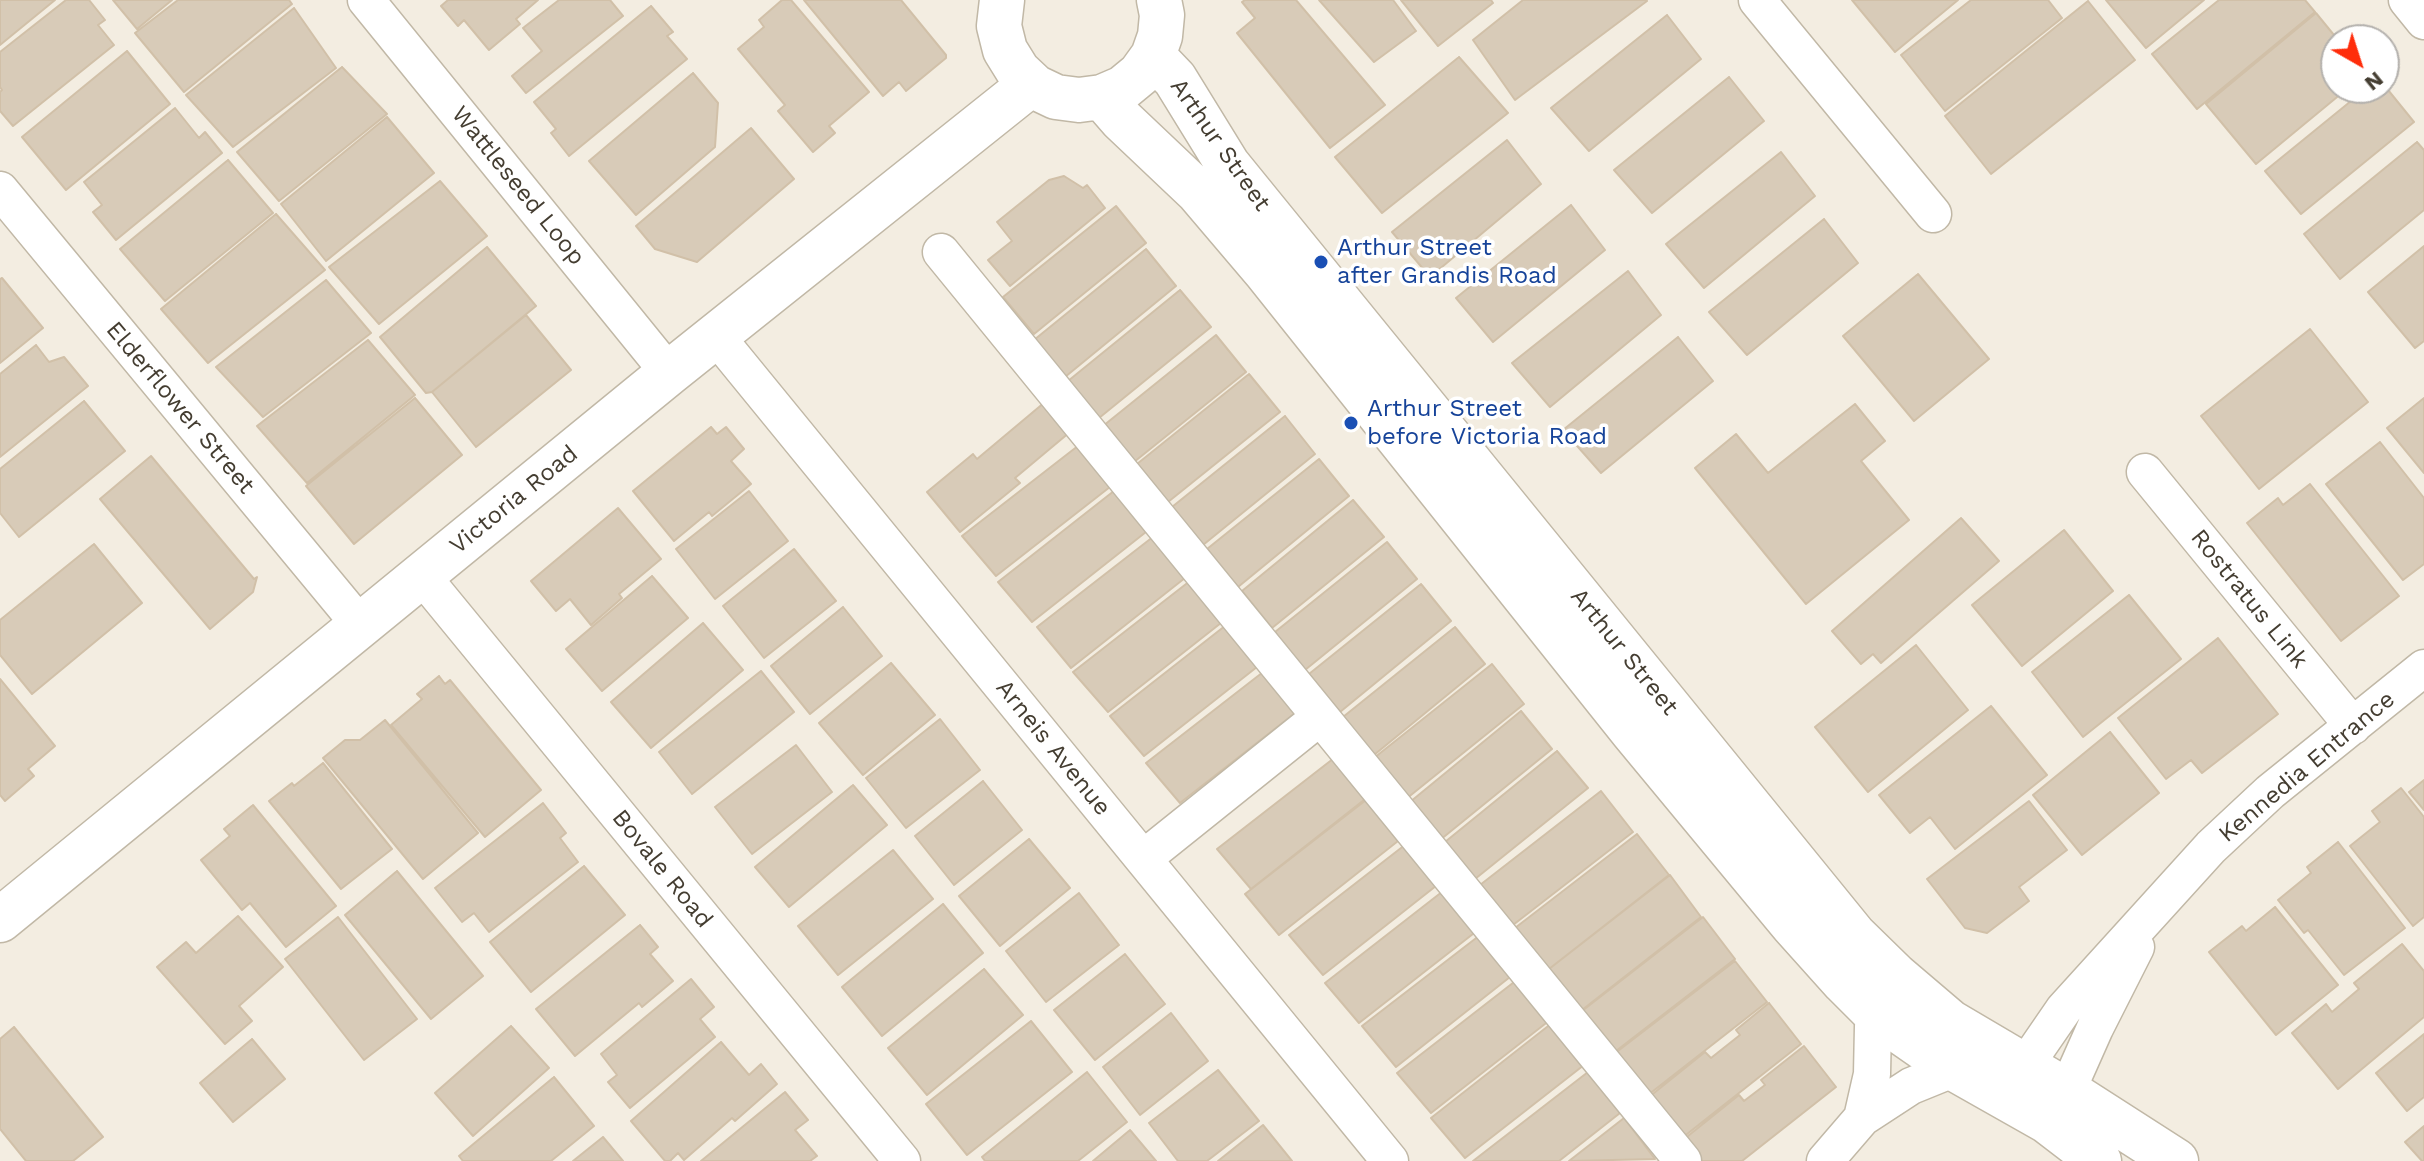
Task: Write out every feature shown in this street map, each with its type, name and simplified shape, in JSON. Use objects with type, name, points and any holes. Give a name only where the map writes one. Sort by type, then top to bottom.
[{"type":"street","name":"Wattleseed Loop","points":[[366,0],[669,373]]},
{"type":"street","points":[[1002,0],[999,26],[1005,50],[1018,71],[1031,84],[1056,97],[1079,100],[1102,97],[1123,88],[1140,74],[1153,56],[1160,36],[1162,15],[1159,0]]},
{"type":"street","points":[[1757,0],[1933,214]]},
{"type":"street","points":[[2407,0],[2424,21]]},
{"type":"street","name":"Arthur Street","points":[[1153,56],[1175,79],[1228,165],[1854,935],[2014,1080],[2057,1106],[2176,1161]]},
{"type":"street","name":"Victoria Road","points":[[1,916],[669,373],[1031,84]]},
{"type":"street","name":"Arthur Street","points":[[1102,97],[1198,192],[1237,238],[1643,744],[1792,924],[1879,1017],[1948,1065],[2014,1080]]},
{"type":"street","name":"Elderflower Street","points":[[0,190],[361,626]]},
{"type":"street","points":[[941,252],[1683,1161]]},
{"type":"street","name":"Arneis Avenue","points":[[716,336],[1390,1161]]},
{"type":"street","name":"Rostratus Link","points":[[2145,472],[2353,726]]},
{"type":"street","name":"Bovale Road","points":[[422,576],[902,1161]]},
{"type":"street","name":"Kennedia Entrance","points":[[2014,1080],[2064,1009],[2211,847],[2270,792],[2424,668]]},
{"type":"street","points":[[1144,858],[1320,717]]},
{"type":"street","name":"Kennedia Entrance","points":[[2057,1106],[2159,903]]},
{"type":"street","points":[[1862,1118],[1872,1074],[1873,1026],[1879,1017]]},
{"type":"street","points":[[1825,1161],[1862,1118],[1911,1086],[1943,1073],[1948,1065]]},
{"type":"street","name":"Arthur Street","points":[[2057,1106],[2099,1161]]},
{"type":"building","points":[[0,0],[55,0],[0,45]]},
{"type":"building","points":[[66,0],[89,0],[105,20],[98,25],[114,45],[13,126],[0,111],[0,52]]},
{"type":"building","points":[[113,0],[172,0],[137,29]]},
{"type":"building","points":[[178,0],[289,0],[292,4],[184,92],[135,33]]},
{"type":"building","points":[[448,0],[538,0],[516,19],[520,24],[489,50],[464,20],[458,26],[441,6]]},
{"type":"building","points":[[559,0],[610,0],[623,16],[526,93],[512,76],[542,51],[523,28]]},
{"type":"building","points":[[782,0],[791,0],[869,92],[829,126],[835,133],[813,152],[778,111],[785,105],[738,49],[764,27],[759,20]]},
{"type":"building","points":[[804,0],[901,0],[946,58],[906,91],[899,82],[883,96]]},
{"type":"building","points":[[1296,0],[1385,105],[1330,148],[1237,33],[1255,18],[1242,2]]},
{"type":"building","points":[[1319,0],[1393,0],[1416,31],[1374,62]]},
{"type":"building","points":[[1401,0],[1491,0],[1493,3],[1438,46]]},
{"type":"building","points":[[1523,0],[1647,1],[1515,100],[1473,40]]},
{"type":"building","points":[[1852,0],[1958,0],[1895,52]]},
{"type":"building","points":[[1971,0],[2048,0],[2062,18],[1945,111],[1901,55]]},
{"type":"building","points":[[2106,0],[2204,0],[2146,48]]},
{"type":"building","points":[[2219,0],[2305,0],[2315,12],[2197,109],[2152,54]]},
{"type":"building","points":[[2088,1],[2135,60],[1991,174],[1945,116]]},
{"type":"building","points":[[651,6],[673,32],[667,36],[687,59],[569,156],[551,133],[556,129],[534,102]]},
{"type":"building","points":[[294,8],[336,68],[233,147],[186,95]]},
{"type":"building","points":[[2316,13],[2325,24],[2320,24],[2320,104],[2329,104],[2256,164],[2206,104]]},
{"type":"building","points":[[1667,15],[1701,59],[1589,151],[1551,108]]},
{"type":"building","points":[[127,51],[170,104],[66,190],[22,137]]},
{"type":"building","points":[[1459,57],[1508,113],[1382,213],[1335,157]]},
{"type":"building","points":[[342,67],[387,114],[279,201],[237,152]]},
{"type":"building","points":[[693,73],[718,103],[715,147],[636,215],[589,161]]},
{"type":"building","points":[[1729,77],[1764,121],[1652,213],[1614,170]]},
{"type":"building","points":[[2347,104],[2399,104],[2414,122],[2301,214],[2265,171]]},
{"type":"building","points":[[175,108],[199,138],[205,132],[222,153],[116,240],[93,212],[102,205],[84,182]]},
{"type":"building","points":[[387,117],[434,173],[326,261],[281,204]]},
{"type":"building","points":[[751,128],[794,179],[697,262],[655,249],[636,226]]},
{"type":"building","points":[[1507,140],[1541,184],[1430,277],[1392,232]]},
{"type":"building","points":[[2417,142],[2424,150],[2424,210],[2340,279],[2304,234]]},
{"type":"building","points":[[1781,152],[1815,196],[1704,288],[1666,244]]},
{"type":"building","points":[[228,160],[273,213],[165,301],[120,249]]},
{"type":"building","points":[[1064,176],[1083,188],[1087,185],[1105,208],[1010,286],[988,260],[1012,241],[997,222],[1049,180]]},
{"type":"building","points":[[440,181],[487,236],[379,324],[329,267]]},
{"type":"building","points":[[1571,205],[1605,250],[1493,342],[1456,298]]},
{"type":"building","points":[[1116,206],[1146,243],[1034,334],[1003,297]]},
{"type":"building","points":[[276,214],[325,270],[208,363],[161,309]]},
{"type":"building","points":[[1824,219],[1858,263],[1747,355],[1709,312]]},
{"type":"building","points":[[2424,246],[2424,341],[2415,348],[2368,292]]},
{"type":"building","points":[[487,247],[536,306],[432,392],[426,393],[380,337]]},
{"type":"building","points":[[1146,249],[1176,286],[1065,377],[1034,340]]},
{"type":"building","points":[[1628,271],[1661,315],[1550,407],[1512,363]]},
{"type":"building","points":[[1918,274],[1989,359],[1914,421],[1843,336]]},
{"type":"building","points":[[0,279],[43,328],[0,363]]},
{"type":"building","points":[[326,280],[371,333],[263,417],[216,367]]},
{"type":"building","points":[[1180,290],[1211,327],[1099,418],[1068,381]]},
{"type":"building","points":[[526,315],[571,370],[476,447],[432,392]]},
{"type":"building","points":[[2310,329],[2368,402],[2259,489],[2201,416]]},
{"type":"building","points":[[1216,335],[1246,372],[1134,462],[1103,426]]},
{"type":"building","points":[[1678,337],[1713,381],[1601,473],[1563,430]]},
{"type":"building","points":[[368,340],[415,395],[307,483],[257,426]]},
{"type":"building","points":[[36,345],[49,362],[64,357],[88,386],[0,457],[0,374]]},
{"type":"building","points":[[1249,374],[1280,412],[1168,502],[1137,464]]},
{"type":"building","points":[[415,398],[462,455],[354,544],[306,486]]},
{"type":"building","points":[[2424,398],[2424,473],[2387,428]]},
{"type":"building","points":[[84,401],[125,451],[19,537],[0,513],[0,469]]},
{"type":"building","points":[[1045,402],[1070,432],[1015,478],[1020,483],[960,532],[927,492],[973,454],[977,459]]},
{"type":"building","points":[[1855,404],[1885,441],[1861,461],[1909,520],[1806,604],[1695,468],[1736,434],[1768,473]]},
{"type":"building","points":[[1285,416],[1315,454],[1203,545],[1172,507]]},
{"type":"building","points":[[711,427],[717,434],[726,427],[744,449],[731,461],[751,484],[712,516],[709,512],[674,541],[633,491]]},
{"type":"building","points":[[1083,442],[1115,483],[996,576],[962,536]]},
{"type":"building","points":[[2380,442],[2424,498],[2424,564],[2403,580],[2326,484]]},
{"type":"building","points":[[151,456],[254,579],[257,577],[253,592],[210,629],[100,499]]},
{"type":"building","points":[[1319,459],[1349,496],[1238,587],[1207,549]]},
{"type":"building","points":[[2310,484],[2399,596],[2341,641],[2247,523],[2278,498],[2283,505]]},
{"type":"building","points":[[1119,487],[1151,528],[1032,622],[998,582]]},
{"type":"building","points":[[749,491],[788,541],[715,599],[676,549]]},
{"type":"building","points":[[1353,500],[1384,537],[1272,628],[1242,591]]},
{"type":"building","points":[[618,508],[661,559],[619,594],[622,598],[591,625],[570,599],[556,611],[531,581]]},
{"type":"building","points":[[1961,518],[1999,561],[1881,663],[1873,654],[1861,664],[1832,631]]},
{"type":"building","points":[[2064,530],[2113,591],[2022,666],[1972,605]]},
{"type":"building","points":[[1158,533],[1190,574],[1071,668],[1037,627]]},
{"type":"building","points":[[1387,542],[1417,579],[1305,670],[1275,632]]},
{"type":"building","points":[[94,544],[142,603],[32,694],[0,655],[0,620]]},
{"type":"building","points":[[794,549],[836,601],[764,658],[723,606]]},
{"type":"building","points":[[652,576],[688,618],[602,691],[566,649]]},
{"type":"building","points":[[1195,577],[1226,619],[1108,712],[1073,672]]},
{"type":"building","points":[[1421,584],[1451,621],[1340,712],[1309,674]]},
{"type":"building","points":[[2129,595],[2181,659],[2083,737],[2032,672]]},
{"type":"building","points":[[843,607],[882,656],[810,714],[771,666]]},
{"type":"building","points":[[1230,622],[1262,663],[1144,756],[1110,716]]},
{"type":"building","points":[[703,623],[743,670],[651,748],[611,702]]},
{"type":"building","points":[[1455,627],[1485,664],[1374,755],[1343,717]]},
{"type":"building","points":[[2218,638],[2278,714],[2202,773],[2191,760],[2166,779],[2118,718]]},
{"type":"building","points":[[1916,645],[1968,710],[1868,792],[1815,727]]},
{"type":"building","points":[[891,663],[935,715],[863,775],[819,723]]},
{"type":"building","points":[[1492,664],[1524,704],[1406,799],[1374,758]]},
{"type":"building","points":[[1267,669],[1299,710],[1180,803],[1146,763]]},
{"type":"building","points":[[761,671],[794,712],[692,794],[659,752]]},
{"type":"building","points":[[439,676],[445,684],[450,680],[541,790],[485,837],[391,725],[422,699],[417,694]]},
{"type":"building","points":[[0,679],[55,746],[28,769],[34,776],[5,801],[0,795]]},
{"type":"building","points":[[1991,706],[2047,775],[1955,849],[1930,817],[1910,833],[1879,795]]},
{"type":"building","points":[[1521,711],[1552,749],[1440,840],[1410,802]]},
{"type":"building","points":[[940,719],[980,770],[906,828],[866,778]]},
{"type":"building","points":[[385,720],[478,833],[423,879],[323,758],[345,740],[360,740]]},
{"type":"building","points":[[2110,732],[2159,793],[2082,855],[2033,795]]},
{"type":"building","points":[[796,745],[832,792],[752,854],[715,807]]},
{"type":"building","points":[[1557,751],[1588,788],[1475,879],[1445,842]]},
{"type":"building","points":[[1338,755],[1369,796],[1251,889],[1217,849]]},
{"type":"building","points":[[323,763],[392,849],[341,889],[269,801]]},
{"type":"building","points":[[2424,780],[2424,810],[2409,792]]},
{"type":"building","points":[[983,781],[1022,830],[954,885],[915,836]]},
{"type":"building","points":[[853,785],[887,825],[789,907],[755,867]]},
{"type":"building","points":[[2401,788],[2424,817],[2424,917],[2413,926],[2350,846],[2380,822],[2372,811]]},
{"type":"building","points":[[1601,791],[1633,832],[1513,925],[1480,885]]},
{"type":"building","points":[[1366,800],[1398,841],[1279,935],[1245,894]]},
{"type":"building","points":[[2029,801],[2067,850],[2019,887],[2029,901],[1987,933],[1965,928],[1927,879]]},
{"type":"building","points":[[543,803],[566,833],[560,838],[578,862],[489,932],[474,913],[462,922],[435,888]]},
{"type":"building","points":[[253,805],[336,906],[286,947],[250,903],[242,910],[201,860],[230,836],[224,829]]},
{"type":"building","points":[[1637,834],[1669,875],[1549,969],[1515,928]]},
{"type":"building","points":[[1029,839],[1070,888],[1000,946],[959,896]]},
{"type":"building","points":[[1410,841],[1441,882],[1323,975],[1289,935]]},
{"type":"building","points":[[2338,842],[2405,928],[2344,975],[2308,930],[2304,933],[2278,900],[2311,873],[2307,867]]},
{"type":"building","points":[[893,850],[933,899],[838,975],[798,926]]},
{"type":"building","points":[[584,866],[625,915],[531,992],[490,942]]},
{"type":"building","points":[[397,871],[483,976],[431,1019],[345,915]]},
{"type":"building","points":[[1670,875],[1701,917],[1582,1010],[1549,969]]},
{"type":"building","points":[[1447,888],[1478,930],[1359,1023],[1325,983]]},
{"type":"building","points":[[1079,893],[1119,945],[1046,1002],[1006,951]]},
{"type":"building","points":[[943,904],[983,953],[882,1036],[842,987]]},
{"type":"building","points":[[2275,907],[2338,985],[2276,1035],[2209,952],[2242,926],[2246,931]]},
{"type":"building","points":[[238,916],[283,967],[239,1006],[252,1021],[225,1044],[157,967],[186,942],[196,953]]},
{"type":"building","points":[[338,917],[417,1019],[364,1060],[285,959]]},
{"type":"building","points":[[1703,917],[1735,959],[1616,1051],[1582,1011]]},
{"type":"building","points":[[640,925],[658,947],[650,954],[673,981],[642,1007],[639,1003],[575,1056],[536,1009]]},
{"type":"building","points":[[1484,932],[1515,973],[1396,1067],[1362,1026]]},
{"type":"building","points":[[2402,944],[2424,971],[2424,1017],[2338,1089],[2292,1033],[2326,1004],[2332,1012],[2359,989],[2354,983]]},
{"type":"building","points":[[1125,954],[1165,1004],[1095,1060],[1054,1010]]},
{"type":"building","points":[[1735,961],[1767,1002],[1648,1095],[1614,1054]]},
{"type":"building","points":[[984,969],[1023,1015],[927,1095],[888,1048]]},
{"type":"building","points":[[691,979],[714,1007],[700,1019],[715,1037],[630,1108],[608,1082],[617,1075],[601,1054]]},
{"type":"building","points":[[1518,979],[1550,1020],[1431,1113],[1397,1073]]},
{"type":"building","points":[[1769,1003],[1801,1044],[1682,1138],[1649,1097],[1705,1052],[1711,1058],[1740,1035],[1736,1030]]},
{"type":"building","points":[[1171,1013],[1208,1061],[1140,1115],[1103,1067]]},
{"type":"building","points":[[1031,1021],[1072,1072],[967,1155],[926,1104]]},
{"type":"building","points":[[1552,1023],[1584,1065],[1465,1158],[1431,1118]]},
{"type":"building","points":[[511,1026],[549,1068],[473,1136],[435,1093]]},
{"type":"building","points":[[14,1027],[103,1137],[73,1161],[26,1161],[0,1129],[0,1039]]},
{"type":"building","points":[[2424,1034],[2424,1097],[2407,1111],[2376,1073]]},
{"type":"building","points":[[252,1039],[285,1079],[233,1122],[200,1083]]},
{"type":"building","points":[[721,1042],[749,1075],[761,1064],[777,1084],[684,1160],[678,1153],[670,1161],[665,1161],[631,1121]]},
{"type":"building","points":[[1804,1046],[1836,1087],[1742,1161],[1700,1161],[1683,1140],[1739,1095],[1744,1101],[1765,1085],[1761,1080]]},
{"type":"building","points":[[1218,1070],[1259,1121],[1207,1161],[1178,1161],[1149,1123]]},
{"type":"building","points":[[1087,1072],[1127,1122],[1078,1161],[985,1161],[982,1157]]},
{"type":"building","points":[[1588,1072],[1620,1113],[1559,1161],[1473,1161]]},
{"type":"building","points":[[554,1077],[594,1126],[551,1161],[463,1161],[459,1156]]},
{"type":"building","points":[[785,1092],[808,1120],[795,1130],[817,1156],[810,1161],[701,1161]]},
{"type":"building","points":[[1624,1118],[1655,1159],[1569,1161]]},
{"type":"building","points":[[1263,1125],[1292,1161],[1218,1161]]},
{"type":"building","points":[[2424,1126],[2424,1161],[2422,1161],[2405,1142]]},
{"type":"building","points":[[1130,1130],[1156,1161],[1093,1161]]},
{"type":"building","points":[[603,1137],[623,1161],[573,1161]]},
{"type":"place","name":"Arthur Street after Grandis Road","points":[[1321,262]]},
{"type":"place","name":"Arthur Street before Victoria Road","points":[[1351,423]]}]
